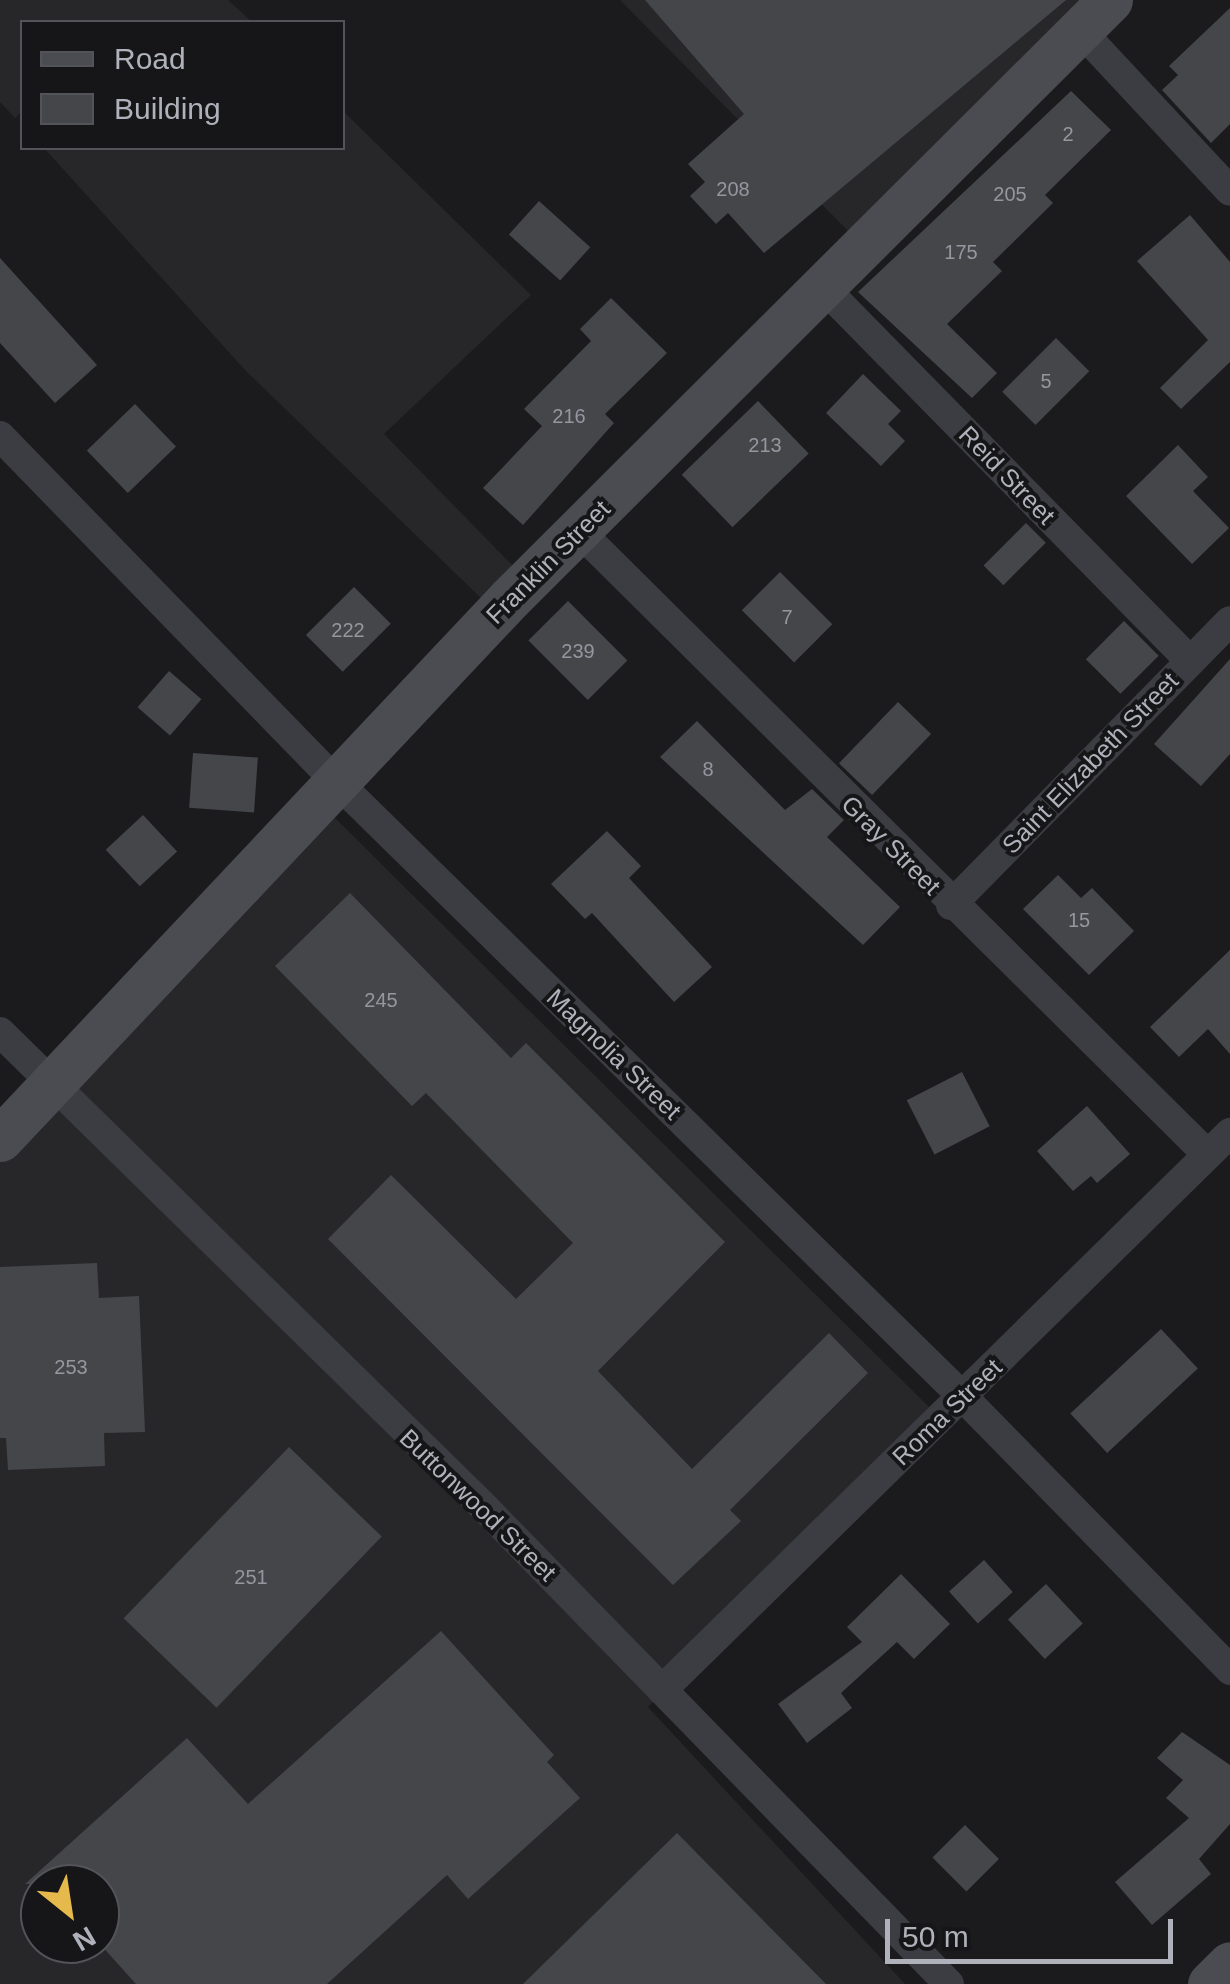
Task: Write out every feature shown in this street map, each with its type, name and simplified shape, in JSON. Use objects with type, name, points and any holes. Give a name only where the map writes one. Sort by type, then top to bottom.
[{"type":"street","points":[[1095,15],[1230,191]]},
{"type":"street","name":"Franklin Street","points":[[0,1138],[336,781],[1095,15]]},
{"type":"street","name":"Reid Street","points":[[825,289],[1190,661]]},
{"type":"street","name":"Magnolia Street","points":[[0,436],[336,781],[963,1397],[1230,1670]]},
{"type":"street","name":"Gray Street","points":[[580,532],[951,905],[1207,1154]]},
{"type":"street","name":"Saint Elizabeth Street","points":[[951,905],[1230,621]]},
{"type":"street","name":"Buttonwood Street","points":[[0,1032],[662,1690],[949,1984]]},
{"type":"street","name":"Roma Street","points":[[662,1690],[1230,1133]]},
{"type":"street","points":[[1210,1984],[1230,1964]]},
{"type":"shaded area","points":[[0,0],[228,0],[250,20],[20,20],[20,113],[15,118],[0,102]]},
{"type":"shaded area","points":[[620,0],[1088,0],[851,234]]},
{"type":"shaded area","points":[[345,113],[531,295],[384,434],[515,568],[482,599],[245,370],[46,150],[345,150]]},
{"type":"shaded area","points":[[334,817],[933,1411],[648,1707],[905,1984],[0,1984],[0,1160]]},
{"type":"building","points":[[645,0],[1066,0],[764,253],[728,213],[716,224],[690,196],[705,182],[688,164],[744,114]]},
{"type":"building","points":[[1230,8],[1230,124],[1211,143],[1162,90],[1178,75],[1169,66]]},
{"type":"building","points":[[1071,91],[1111,130],[1045,195],[1053,203],[993,262],[1002,271],[947,324],[997,373],[972,398],[858,292]]},
{"type":"building","points":[[539,201],[590,247],[560,281],[509,234]]},
{"type":"building","points":[[1190,215],[1230,262],[1230,362],[1181,409],[1160,388],[1208,340],[1137,261]]},
{"type":"building","points":[[0,258],[97,365],[55,403],[0,343]]},
{"type":"building","points":[[611,298],[667,353],[605,414],[614,423],[523,525],[483,488],[542,426],[524,409],[591,341],[580,329]]},
{"type":"building","points":[[1056,338],[1089,371],[1035,425],[1002,392]]},
{"type":"building","points":[[863,374],[901,411],[888,424],[905,441],[881,466],[826,413]]},
{"type":"building","points":[[758,401],[809,454],[732,527],[682,475]]},
{"type":"building","points":[[135,404],[176,446],[128,493],[87,451]]},
{"type":"building","points":[[1178,445],[1208,477],[1193,491],[1229,528],[1192,564],[1126,496]]},
{"type":"building","points":[[1026,523],[1046,543],[1003,585],[984,565]]},
{"type":"building","points":[[780,572],[832,624],[794,663],[742,610]]},
{"type":"building","points":[[354,587],[391,624],[343,672],[306,635]]},
{"type":"building","points":[[568,601],[627,660],[588,700],[528,641]]},
{"type":"building","points":[[1124,621],[1159,656],[1120,694],[1086,659]]},
{"type":"building","points":[[1230,659],[1230,754],[1201,786],[1154,744]]},
{"type":"building","points":[[169,671],[201,699],[170,735],[138,707]]},
{"type":"building","points":[[898,702],[931,734],[872,795],[839,763]]},
{"type":"building","points":[[697,721],[785,810],[812,789],[844,820],[827,837],[900,907],[863,945],[660,757]]},
{"type":"building","points":[[193,753],[258,758],[254,812],[189,808]]},
{"type":"building","points":[[143,815],[177,852],[140,886],[106,850]]},
{"type":"building","points":[[607,831],[641,866],[629,878],[712,967],[674,1002],[592,913],[585,919],[551,884]]},
{"type":"building","points":[[1058,875],[1081,898],[1092,888],[1134,931],[1089,975],[1023,909]]},
{"type":"building","points":[[350,893],[511,1058],[526,1043],[725,1242],[598,1371],[692,1469],[829,1333],[868,1373],[730,1510],[741,1521],[673,1585],[328,1239],[391,1175],[516,1299],[573,1243],[426,1093],[412,1106],[275,966]]},
{"type":"building","points":[[1230,950],[1230,1054],[1208,1029],[1179,1057],[1150,1027]]},
{"type":"building","points":[[962,1072],[990,1126],[934,1154],[907,1100]]},
{"type":"building","points":[[1087,1106],[1130,1154],[1097,1183],[1091,1176],[1073,1191],[1037,1151]]},
{"type":"building","points":[[97,1263],[99,1298],[139,1296],[145,1432],[104,1433],[105,1466],[8,1470],[6,1438],[0,1438],[0,1267]]},
{"type":"building","points":[[1161,1329],[1198,1368],[1107,1453],[1070,1414]]},
{"type":"building","points":[[289,1447],[382,1537],[216,1708],[124,1618]]},
{"type":"building","points":[[984,1560],[1013,1592],[978,1623],[949,1591]]},
{"type":"building","points":[[901,1574],[950,1624],[914,1659],[897,1642],[841,1693],[852,1708],[807,1743],[778,1704],[862,1642],[847,1627]]},
{"type":"building","points":[[1046,1584],[1083,1623],[1045,1659],[1008,1619]]},
{"type":"building","points":[[441,1631],[554,1755],[547,1762],[580,1798],[468,1899],[447,1875],[327,1984],[136,1984],[118,1964],[120,1864],[47,1864],[187,1738],[248,1804]]},
{"type":"building","points":[[1182,1732],[1230,1765],[1230,1824],[1199,1859],[1211,1874],[1152,1925],[1115,1882],[1189,1818],[1166,1798],[1183,1780],[1157,1758]]},
{"type":"building","points":[[965,1825],[999,1859],[966,1891],[932,1858]]},
{"type":"building","points":[[677,1833],[826,1984],[523,1984]]}]
